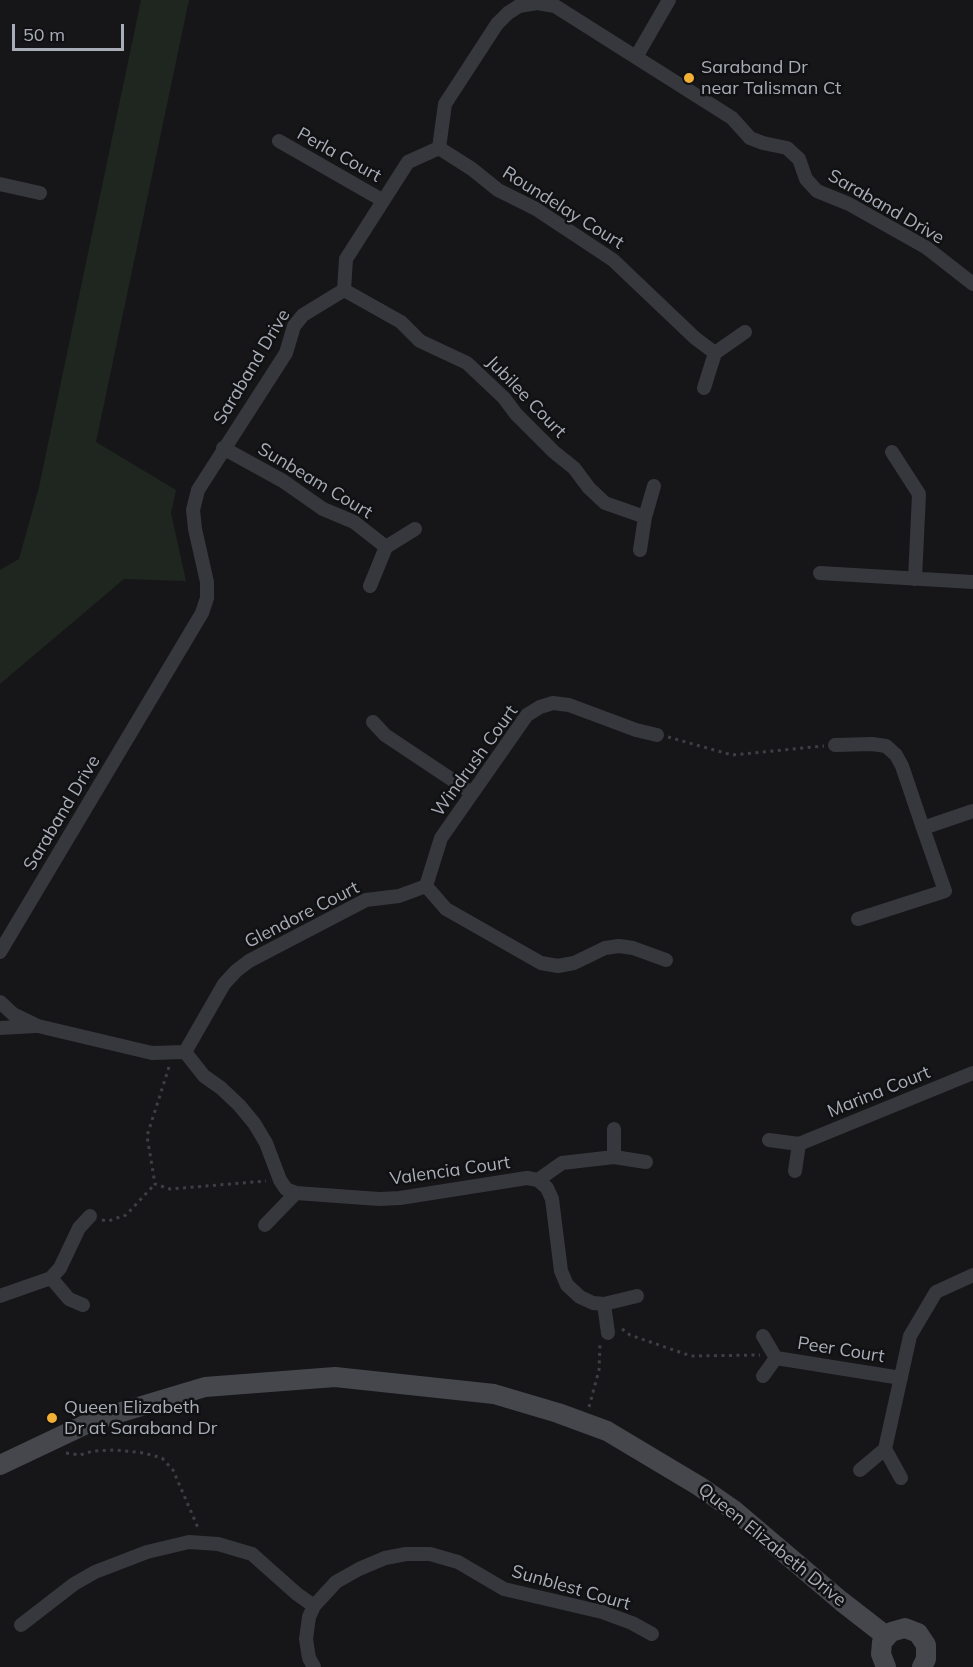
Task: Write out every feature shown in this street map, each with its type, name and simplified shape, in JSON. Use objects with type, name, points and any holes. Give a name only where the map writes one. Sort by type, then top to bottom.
[{"type":"street","points":[[636,57],[669,0]]},
{"type":"street","name":"Saraband Drive","points":[[439,148],[445,104],[497,24],[518,3],[555,6],[732,118],[750,138],[787,148],[799,159],[806,179],[817,191],[849,204],[927,248],[973,284]]},
{"type":"street","name":"Perla Court","points":[[279,141],[382,200]]},
{"type":"street","points":[[344,291],[346,259],[382,200],[408,162],[439,148]]},
{"type":"street","name":"Roundelay Court","points":[[439,148],[472,169],[498,190],[536,209],[613,260],[696,339],[715,353]]},
{"type":"street","points":[[0,184],[40,193]]},
{"type":"street","name":"Saraband Drive","points":[[0,952],[202,613],[207,598],[207,582],[193,510],[198,490],[286,353],[294,326],[303,315],[344,291]]},
{"type":"street","name":"Jubilee Court","points":[[344,291],[401,322],[420,341],[467,363],[504,398],[516,414],[554,452],[574,468],[589,488],[605,502],[645,517]]},
{"type":"street","points":[[704,388],[715,353],[745,332]]},
{"type":"street","name":"Sunbeam Court","points":[[223,448],[283,481],[323,509],[354,522],[386,547]]},
{"type":"street","points":[[892,452],[919,494],[915,579]]},
{"type":"street","points":[[640,550],[645,517],[654,486]]},
{"type":"street","points":[[370,586],[386,547],[415,529]]},
{"type":"street","points":[[820,573],[973,582]]},
{"type":"street","name":"Windrush Court","points":[[426,886],[441,838],[526,715],[553,703],[569,705],[636,730],[657,735]]},
{"type":"street","points":[[373,722],[385,735],[472,793]]},
{"type":"street","points":[[835,745],[872,744],[885,747],[896,755],[902,766],[945,891],[858,919]]},
{"type":"street","points":[[923,828],[973,811]]},
{"type":"street","points":[[426,886],[446,909],[542,963],[558,966],[574,963],[605,948],[619,946],[633,948],[666,960]]},
{"type":"street","name":"Glendore Court","points":[[179,1053],[224,984],[249,961],[366,900],[399,896],[426,886]]},
{"type":"street","points":[[0,1002],[0,1010]]},
{"type":"street","points":[[0,1002],[13,1014],[38,1026],[152,1053],[179,1053],[221,1088],[254,1123],[266,1143],[280,1180],[286,1189],[296,1193],[265,1225]]},
{"type":"street","points":[[0,1028],[38,1026]]},
{"type":"street","name":"Marina Court","points":[[769,1140],[799,1144],[973,1073]]},
{"type":"street","points":[[614,1129],[614,1157]]},
{"type":"street","points":[[795,1171],[799,1144]]},
{"type":"street","points":[[637,1296],[604,1304],[593,1303],[580,1297],[567,1285],[561,1271],[552,1199],[547,1188],[538,1180],[562,1163],[614,1157],[646,1162]]},
{"type":"street","name":"Valencia Court","points":[[296,1193],[380,1199],[400,1198],[527,1178],[538,1180]]},
{"type":"street","points":[[0,1296],[51,1278],[60,1269],[79,1228],[90,1216]]},
{"type":"street","points":[[860,1470],[885,1449],[910,1336],[936,1292],[973,1275]]},
{"type":"street","points":[[51,1278],[69,1299],[82,1305]]},
{"type":"street","points":[[604,1304],[608,1329]]},
{"type":"street","name":"Peer Court","points":[[764,1336],[776,1358]]},
{"type":"street","name":"Peer Court","points":[[776,1358],[901,1378]]},
{"type":"street","name":"Peer Court","points":[[763,1376],[776,1358]]},
{"type":"street","name":"Queen Elizabeth Drive","points":[[0,1465],[95,1420],[205,1387],[335,1377],[494,1394],[558,1413],[607,1431],[699,1486],[735,1511],[886,1636]]},
{"type":"street","points":[[885,1449],[901,1478]]},
{"type":"street","points":[[21,1625],[74,1584],[95,1572],[147,1552],[189,1542],[205,1542],[252,1554],[314,1606]]},
{"type":"street","name":"Sunblest Court","points":[[314,1667],[309,1658],[306,1639],[309,1617],[314,1606],[336,1582],[359,1569],[385,1558],[406,1554],[430,1554],[458,1562],[504,1590],[602,1612],[632,1623],[652,1634]]},
{"type":"street","points":[[886,1667],[880,1654],[882,1642],[886,1636],[905,1628],[918,1633],[923,1639],[927,1652],[923,1667]]},
{"type":"path","points":[[657,735],[684,740],[732,755],[835,745]]},
{"type":"path","points":[[155,1184],[147,1136],[179,1053]]},
{"type":"path","points":[[155,1184],[170,1189],[280,1180]]},
{"type":"path","points":[[90,1216],[108,1221],[126,1215],[155,1184]]},
{"type":"path","points":[[591,1400],[599,1370],[601,1334],[615,1324],[630,1335],[691,1356],[757,1355],[776,1358]]},
{"type":"path","points":[[61,1451],[80,1455],[93,1451],[116,1450],[144,1453],[162,1458],[173,1470],[205,1542]]},
{"type":"shaded area","points":[[141,0],[189,0],[96,442],[176,490],[171,513],[186,581],[124,579],[0,684],[0,570],[19,559],[39,487]]},
{"type":"place","name":"Saraband Dr near Talisman Ct","points":[[689,78]]},
{"type":"place","name":"Queen Elizabeth Dr at Saraband Dr","points":[[52,1418]]}]
